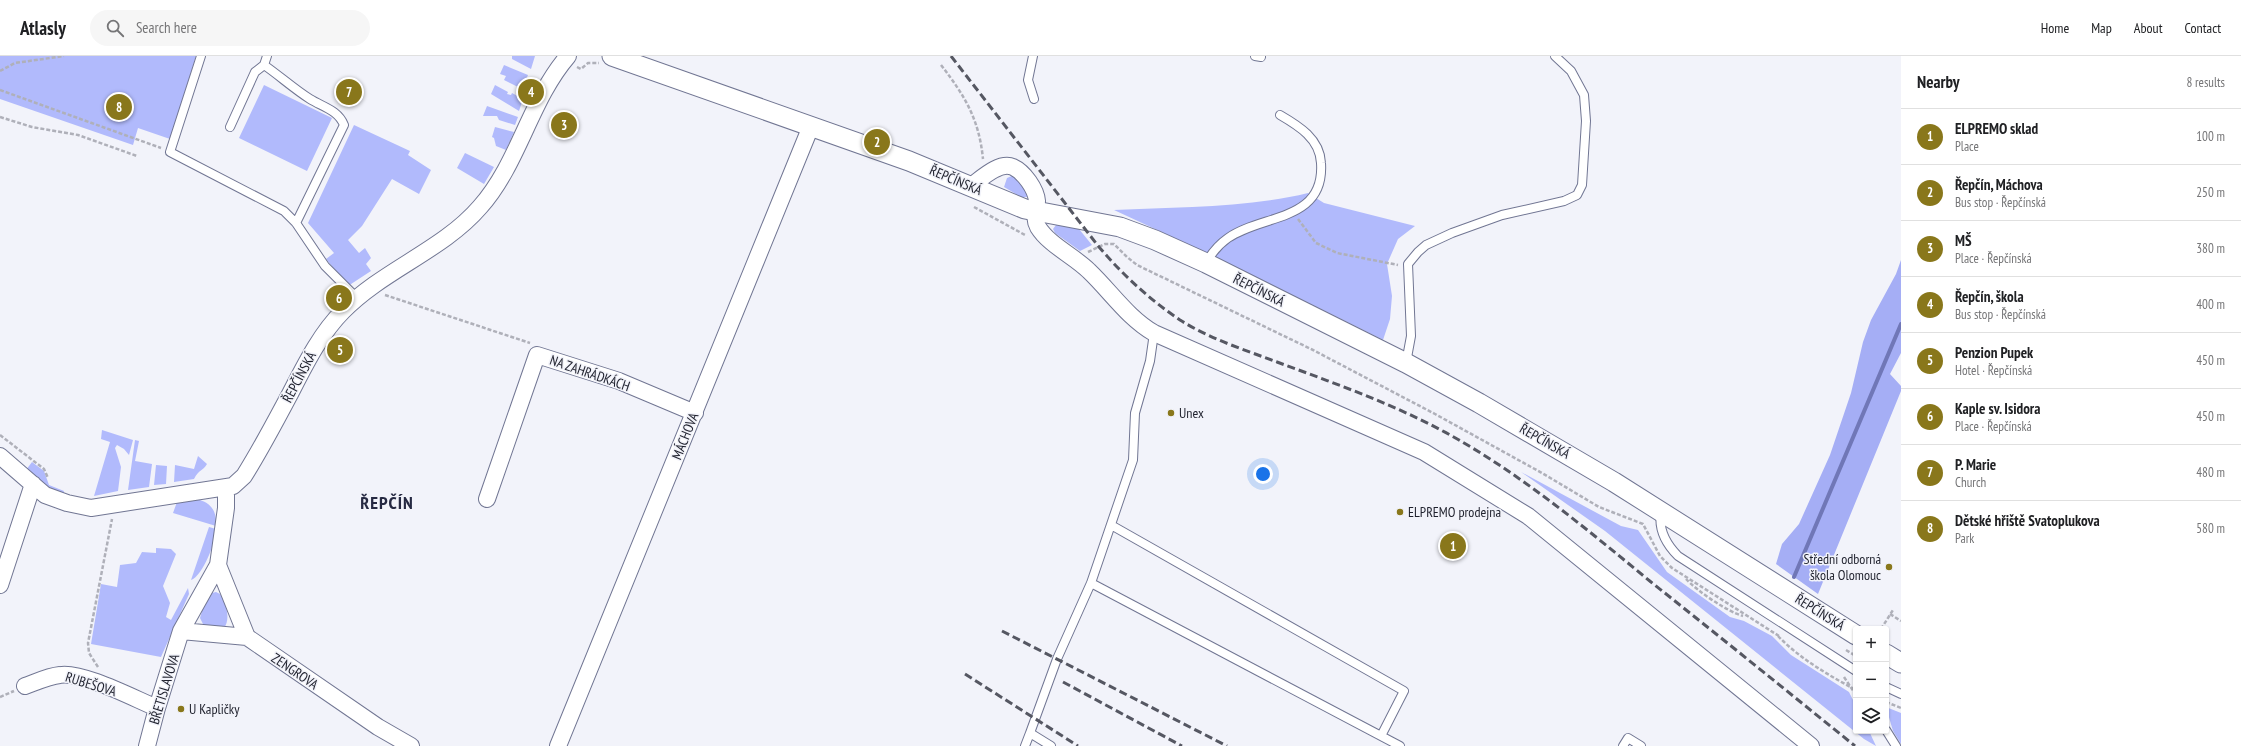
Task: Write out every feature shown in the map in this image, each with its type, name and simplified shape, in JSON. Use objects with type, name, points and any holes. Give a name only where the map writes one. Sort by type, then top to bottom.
[{"type":"street","name":"ŘEPČÍNSKÁ","points":[[607,60],[808,132],[978,181],[1035,212],[1120,227],[1155,240],[1206,263],[1406,364],[1562,450],[1853,632]]},
{"type":"street","name":"ŘEPČÍNSKÁ","points":[[0,456],[45,495],[67,503],[91,508],[226,489],[233,486],[244,476],[323,335],[357,298],[462,224],[480,207],[500,179],[547,88],[573,61]]},
{"type":"street","name":"MÁCHOVA","points":[[558,746],[695,413],[808,132]]},
{"type":"street","points":[[978,181],[1002,167],[1014,168],[1034,189],[1037,201],[1035,212],[1036,224],[1044,234],[1088,270],[1140,325],[1154,333],[1424,452],[1528,516],[1811,746]]},
{"type":"street","name":"NA ZAHRÁDKÁCH","points":[[487,499],[537,355],[619,381],[695,413]]},
{"type":"street","points":[[0,585],[33,484]]},
{"type":"street","points":[[181,631],[247,637],[218,565],[226,508],[226,489]]},
{"type":"street","name":"BŘETISLAVOVA","points":[[147,746],[181,631],[201,592],[218,565]]},
{"type":"street","name":"ZENGROVA","points":[[247,637],[378,727],[411,746]]},
{"type":"street","points":[[1889,656],[1901,663]]},
{"type":"street","name":"RUBEŠOVA","points":[[25,686],[68,674],[117,691],[157,708]]},
{"type":"lane","points":[[201,56],[170,152],[284,211],[296,223],[325,266],[357,298]]},
{"type":"lane","points":[[230,127],[255,72],[264,65],[267,56]]},
{"type":"lane","points":[[1033,56],[1028,80],[1034,99]]},
{"type":"lane","points":[[1406,364],[1411,336],[1408,264],[1418,252],[1426,246],[1452,233],[1502,215],[1564,201],[1577,195],[1582,185],[1586,120],[1584,95],[1571,71],[1555,56]]},
{"type":"lane","points":[[264,65],[310,99],[332,110],[341,118],[344,124],[296,223]]},
{"type":"lane","points":[[1206,263],[1211,254],[1228,238],[1295,212],[1309,202],[1317,189],[1322,168],[1321,158],[1313,140],[1306,132],[1280,115]]},
{"type":"lane","points":[[1025,746],[1057,659],[1091,583],[1134,460],[1135,413],[1150,361],[1154,333]]},
{"type":"lane","points":[[1662,512],[1660,525],[1662,532],[1667,543],[1678,556],[1853,669]]},
{"type":"lane","points":[[1111,525],[1404,691],[1381,736]]},
{"type":"lane","points":[[1091,583],[1400,746]]},
{"type":"lane","points":[[1889,689],[1901,694]]},
{"type":"lane","points":[[1030,733],[1051,746]]},
{"type":"lane","points":[[1888,734],[1896,746]]},
{"type":"lane","points":[[1623,746],[1628,738],[1641,746]]},
{"type":"path","points":[[0,71],[15,63],[64,56]]},
{"type":"path","points":[[573,61],[581,69],[592,62],[607,60]]},
{"type":"path","points":[[941,65],[959,88],[979,130],[978,181]]},
{"type":"path","points":[[0,90],[170,152]]},
{"type":"path","points":[[0,117],[32,127],[78,135],[137,156]]},
{"type":"path","points":[[1295,212],[1301,225],[1316,243],[1337,253],[1394,266],[1408,264]]},
{"type":"path","points":[[1082,254],[1105,244],[1114,244],[1127,258],[1137,265],[1314,350],[1415,403],[1487,442],[1599,508],[1635,520]]},
{"type":"path","points":[[0,435],[44,469],[50,484]]},
{"type":"path","points":[[115,505],[88,643],[92,660],[117,691]]},
{"type":"path","points":[[1685,577],[1776,634],[1787,646],[1802,657],[1852,687]]},
{"type":"path","points":[[1883,626],[1893,610]]},
{"type":"path","points":[[1890,614],[1901,621]]},
{"type":"path","points":[[1889,703],[1901,708]]},
{"type":"shaded area","points":[[0,56],[196,56],[170,139],[138,128],[133,145],[0,99]]},
{"type":"shaded area","points":[[512,56],[535,56],[531,69],[512,59]]},
{"type":"shaded area","points":[[504,65],[528,75],[522,89],[504,80],[506,76],[500,74]]},
{"type":"shaded area","points":[[264,85],[332,118],[307,171],[239,138]]},
{"type":"shaded area","points":[[495,85],[508,92],[507,94],[511,95],[512,93],[523,99],[519,111],[491,94]]},
{"type":"shaded area","points":[[487,106],[518,117],[515,125],[499,120],[497,116],[483,116]]},
{"type":"shaded area","points":[[354,125],[410,151],[408,155],[431,170],[419,194],[392,179],[362,226],[348,240],[359,253],[365,248],[371,258],[366,264],[371,271],[348,286],[326,259],[334,253],[308,223]]},
{"type":"shaded area","points":[[495,127],[514,132],[506,150],[496,146],[494,138],[492,137]]},
{"type":"shaded area","points":[[465,153],[494,167],[484,184],[457,168]]},
{"type":"shaded area","points":[[1014,175],[1018,177],[1028,197],[1021,197],[1004,187],[1007,178]]},
{"type":"shaded area","points":[[1308,193],[1324,203],[1415,226],[1398,239],[1387,264],[1392,296],[1390,319],[1383,340],[1224,261],[1114,210],[1261,202]]},
{"type":"shaded area","points":[[1056,225],[1079,229],[1092,245],[1080,251],[1055,233],[1053,229]]},
{"type":"shaded area","points":[[1901,260],[1901,353],[1890,374],[1901,386],[1901,391],[1818,594],[1776,564],[1782,544],[1799,524],[1830,455],[1851,393],[1863,342],[1871,320],[1896,274]]},
{"type":"shaded area","points":[[102,430],[133,440],[129,455],[124,449],[117,445],[115,448],[121,467],[118,491],[94,496],[110,442],[101,439]]},
{"type":"shaded area","points":[[135,440],[139,441],[135,461],[152,464],[149,487],[128,490]]},
{"type":"shaded area","points":[[198,456],[207,464],[194,479],[174,482],[175,465],[194,469]]},
{"type":"shaded area","points":[[32,462],[44,471],[49,485],[64,491],[63,495],[45,486],[26,470]]},
{"type":"shaded area","points":[[156,465],[167,466],[166,484],[154,485]]},
{"type":"shaded area","points":[[1521,472],[1621,526],[1638,530],[1667,572],[1730,617],[1744,621],[1772,636],[1791,655],[1849,692],[1853,700],[1853,730],[1605,531]]},
{"type":"shaded area","points":[[196,499],[206,502],[212,508],[216,526],[173,513],[177,502]]},
{"type":"shaded area","points":[[209,527],[216,529],[214,541],[208,558],[200,572],[191,580]]},
{"type":"shaded area","points":[[156,548],[171,549],[176,554],[163,586],[170,603],[166,617],[171,620],[188,588],[189,594],[161,657],[91,644],[101,584],[117,587],[120,565],[136,563],[142,552],[156,553]]},
{"type":"shaded area","points":[[216,592],[220,594],[226,606],[227,620],[224,628],[204,626],[200,618],[202,611],[212,593]]},
{"type":"shaded area","points":[[1889,708],[1901,713],[1901,744],[1893,731],[1889,717]]},
{"type":"shaded area","points":[[1858,734],[1870,734],[1876,746]]},
{"type":"waterway","points":[[1794,577],[1901,324]]},
{"type":"railway","points":[[951,56],[1099,247],[1127,277],[1158,304],[1180,320],[1203,333],[1393,407],[1437,428],[1485,455],[1534,489],[1581,525],[1855,746]]},
{"type":"railway","points":[[1002,631],[1227,746]]},
{"type":"railway","points":[[965,674],[1078,746]]},
{"type":"railway","points":[[1063,682],[1182,746]]},
{"type":"place","name":"P. Marie","points":[[349,92]]},
{"type":"place","name":"Řepčín, škola","points":[[531,92]]},
{"type":"place","name":"Dětské hřiště Svatoplukova","points":[[119,107]]},
{"type":"place","name":"MŠ","points":[[564,125]]},
{"type":"place","name":"Řepčín, Máchova","points":[[877,142]]},
{"type":"place","name":"Kaple sv. Isidora","points":[[339,298]]},
{"type":"place","name":"Penzion Pupek","points":[[340,350]]},
{"type":"place","name":"Unex","points":[[1171,413]]},
{"type":"place","name":"ELPREMO prodejna","points":[[1400,512]]},
{"type":"place","name":"ELPREMO sklad","points":[[1453,546]]},
{"type":"place","name":"Střední odborná škola Olomouc","points":[[1889,567]]},
{"type":"place","name":"U Kapličky","points":[[181,709]]},
{"type":"district","name":"ŘEPČÍN","points":[[387,503]]}]
